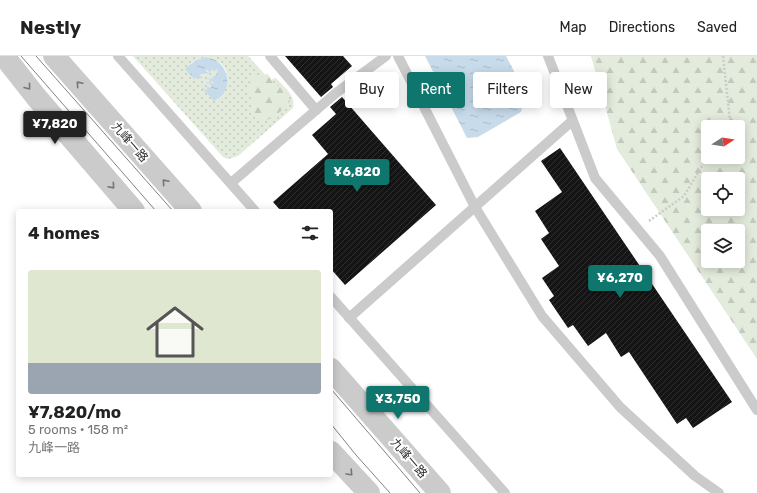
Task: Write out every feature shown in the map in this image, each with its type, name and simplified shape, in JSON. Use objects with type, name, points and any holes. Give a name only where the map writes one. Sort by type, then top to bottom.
[{"type":"street","points":[[4,56],[37,98],[132,209]]},
{"type":"street","name":"九峰一路","points":[[54,56],[189,209]]},
{"type":"street","name":"九峰一路","points":[[333,372],[440,493]]},
{"type":"street","points":[[333,454],[368,493]]},
{"type":"lane","points":[[118,56],[253,209]]},
{"type":"lane","points":[[270,56],[316,110]]},
{"type":"lane","points":[[230,183],[316,110],[386,56]]},
{"type":"lane","points":[[398,56],[475,207],[542,316],[620,407],[695,476],[719,493]]},
{"type":"lane","points":[[548,56],[595,178],[660,256],[757,410]]},
{"type":"lane","points":[[350,318],[572,121]]},
{"type":"lane","points":[[333,299],[504,493]]},
{"type":"path","points":[[723,56],[730,120]]},
{"type":"path","points":[[638,230],[684,196],[703,164]]},
{"type":"green space","points":[[133,56],[248,56],[270,80],[276,78],[286,88],[293,99],[293,108],[238,156],[228,159],[223,157]],"holes":[[[209,57],[222,64],[227,75],[225,88],[217,100],[203,88],[207,90],[207,88],[212,88],[207,82],[214,83],[210,79],[213,80],[218,68],[206,71],[208,73],[195,78],[191,63],[198,59]]]},
{"type":"green space","points":[[591,56],[757,56],[757,359],[617,149],[606,108],[607,108],[607,72],[595,72]]},
{"type":"green space","points":[[268,74],[274,84],[284,88],[290,101],[280,112],[267,120],[258,118],[253,113],[247,84],[253,76]]},
{"type":"water","points":[[425,56],[506,56],[514,72],[473,72],[473,108],[522,108],[521,112],[478,137],[467,138],[452,108],[465,108],[465,72],[433,72]]},
{"type":"water","points":[[206,57],[214,59],[220,63],[227,76],[225,91],[221,97],[214,101],[201,87],[207,90],[207,88],[203,85],[211,88],[211,85],[205,82],[214,83],[207,78],[213,79],[212,77],[216,75],[218,69],[211,70],[211,73],[207,70],[206,71],[209,73],[200,75],[203,78],[195,78],[195,80],[185,69],[196,60]]},
{"type":"building","points":[[285,56],[343,56],[352,66],[331,84],[333,87],[321,97]]},
{"type":"building","points":[[342,97],[345,100],[345,108],[352,108],[436,205],[345,285],[333,271],[333,209],[279,209],[273,202],[328,154],[312,135],[336,114],[330,107]]},
{"type":"building","points":[[560,148],[732,402],[693,428],[686,418],[677,424],[629,352],[621,357],[606,333],[588,346],[573,325],[568,328],[549,300],[554,296],[542,278],[559,266],[541,239],[549,233],[535,211],[562,192],[541,161]]},
{"type":"tram line","points":[[21,56],[154,209]]},
{"type":"tram line","points":[[36,56],[171,209]]},
{"type":"tram line","points":[[333,391],[420,493]]},
{"type":"tram line","points":[[333,426],[390,493]]}]
